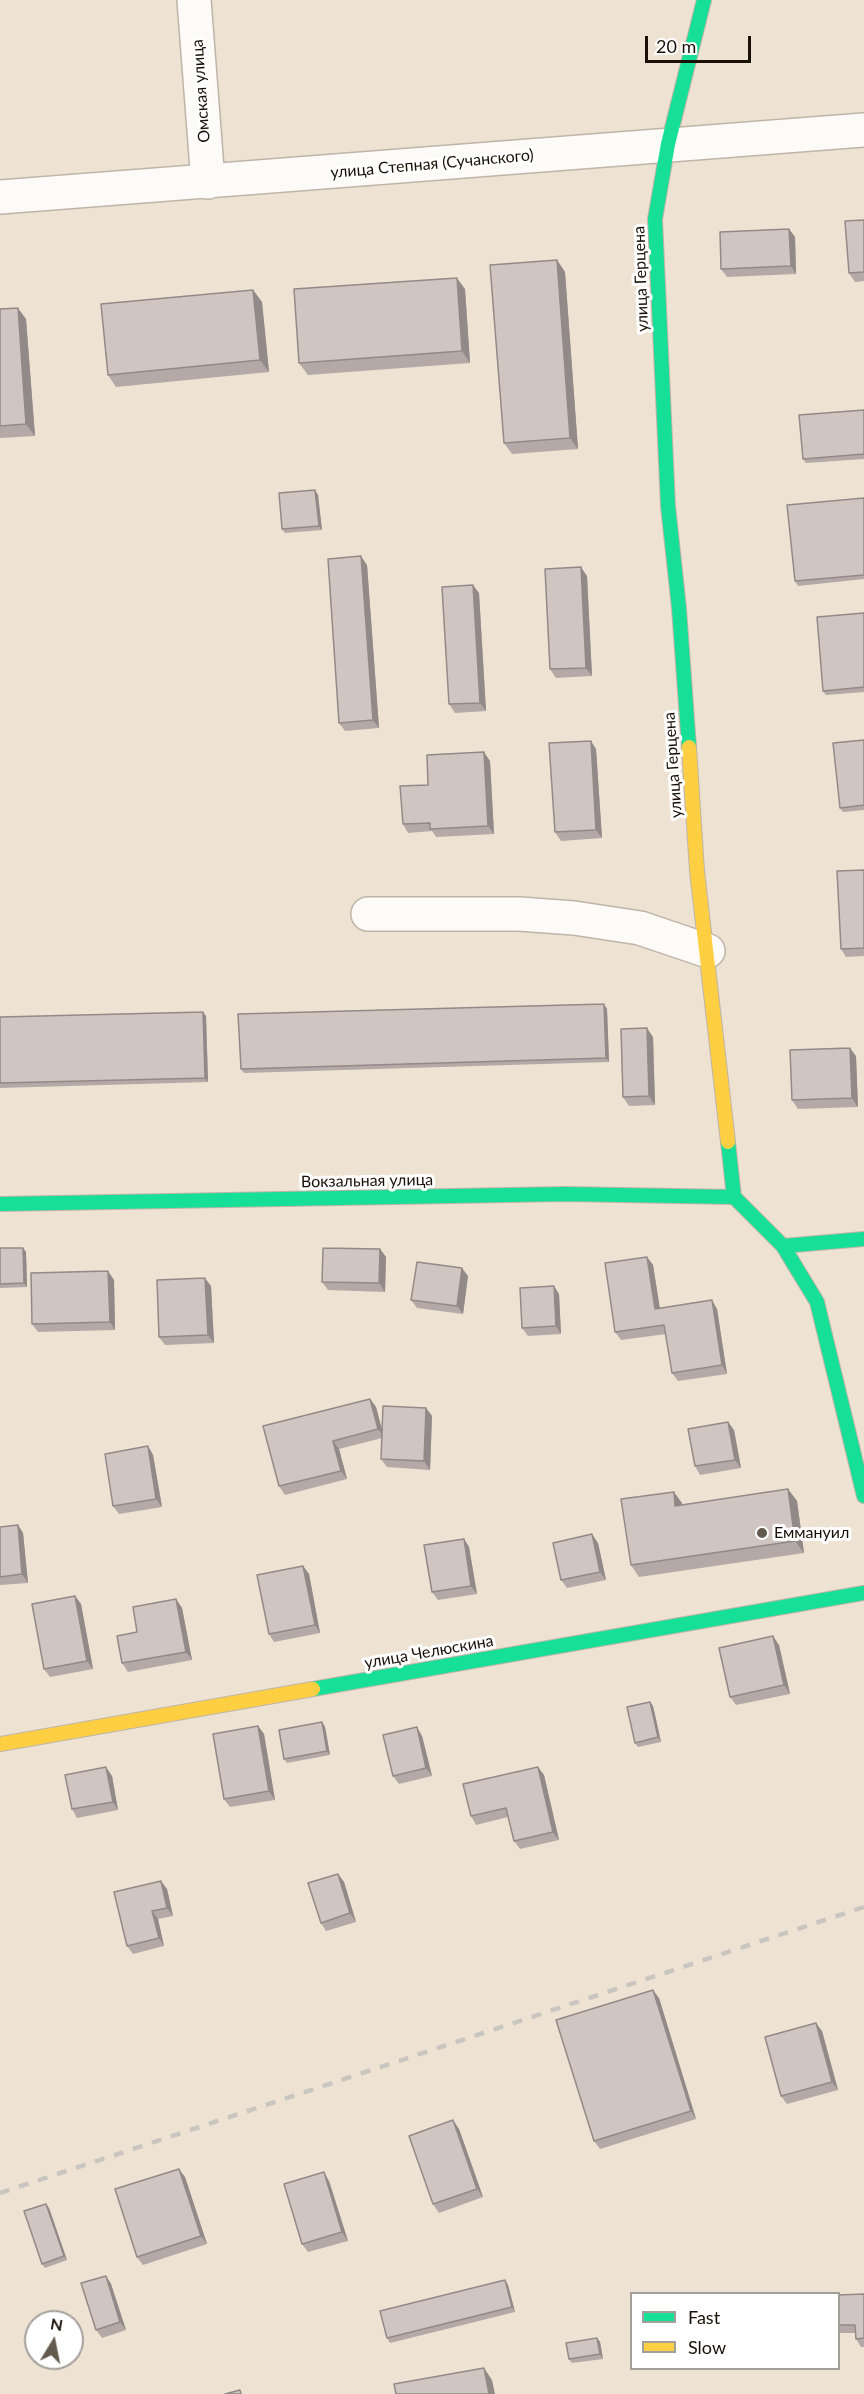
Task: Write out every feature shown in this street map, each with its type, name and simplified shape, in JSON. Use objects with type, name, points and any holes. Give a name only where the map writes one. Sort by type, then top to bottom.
[{"type":"street","name":"Омская улица","points":[[194,0],[208,182]]},
{"type":"street","name":"улица Герцена","points":[[704,0],[668,144],[655,219],[667,494],[679,608],[697,871],[708,951],[734,1197]]},
{"type":"street","name":"улица Степная (Сучанского)","points":[[0,197],[864,130]]},
{"type":"street","points":[[368,914],[519,914],[574,918],[640,928],[708,951]]},
{"type":"street","name":"Вокзальная улица","points":[[0,1204],[565,1194],[734,1197]]},
{"type":"street","points":[[734,1197],[783,1246],[817,1302],[864,1496]]},
{"type":"street","points":[[783,1246],[864,1239]]},
{"type":"street","name":"улица Челюскина","points":[[0,1744],[864,1593]]},
{"type":"building","points":[[864,220],[864,272],[849,273],[845,221]]},
{"type":"building","points":[[789,229],[791,266],[721,269],[720,232]]},
{"type":"building","points":[[557,260],[570,438],[504,443],[490,265]]},
{"type":"building","points":[[457,278],[462,351],[299,363],[294,289]]},
{"type":"building","points":[[253,290],[260,360],[108,375],[101,304]]},
{"type":"building","points":[[18,308],[26,424],[0,426],[0,309]]},
{"type":"building","points":[[864,410],[864,454],[803,459],[799,415]]},
{"type":"building","points":[[315,490],[319,526],[282,529],[279,493]]},
{"type":"building","points":[[864,498],[864,575],[795,581],[787,505]]},
{"type":"building","points":[[361,556],[373,720],[339,723],[328,559]]},
{"type":"building","points":[[581,567],[586,668],[550,669],[545,569]]},
{"type":"building","points":[[473,585],[480,703],[449,704],[442,587]]},
{"type":"building","points":[[864,613],[864,687],[823,691],[817,617]]},
{"type":"building","points":[[864,740],[864,805],[840,808],[833,743]]},
{"type":"building","points":[[591,741],[596,830],[555,832],[549,743]]},
{"type":"building","points":[[484,752],[488,826],[430,829],[430,823],[403,824],[400,786],[428,785],[427,755]]},
{"type":"building","points":[[864,870],[864,948],[841,949],[837,871]]},
{"type":"building","points":[[604,1004],[606,1058],[241,1069],[238,1014]]},
{"type":"building","points":[[203,1012],[205,1078],[0,1083],[0,1017]]},
{"type":"building","points":[[647,1028],[649,1096],[623,1097],[621,1029]]},
{"type":"building","points":[[850,1048],[852,1098],[792,1100],[790,1050]]},
{"type":"building","points":[[0,1248],[23,1248],[24,1283],[0,1284]]},
{"type":"building","points":[[323,1248],[380,1249],[379,1283],[322,1282]]},
{"type":"building","points":[[647,1257],[655,1309],[712,1300],[722,1365],[672,1373],[664,1325],[615,1332],[605,1263]]},
{"type":"building","points":[[417,1262],[462,1268],[457,1306],[411,1300]]},
{"type":"building","points":[[108,1271],[110,1322],[32,1324],[31,1273]]},
{"type":"building","points":[[205,1278],[208,1335],[159,1337],[157,1280]]},
{"type":"building","points":[[554,1286],[556,1326],[522,1328],[520,1288]]},
{"type":"building","points":[[370,1399],[378,1429],[333,1441],[341,1471],[279,1486],[263,1426]]},
{"type":"building","points":[[383,1406],[426,1408],[424,1461],[381,1459]]},
{"type":"building","points":[[728,1422],[735,1460],[695,1466],[688,1429]]},
{"type":"building","points":[[148,1446],[156,1499],[113,1506],[105,1454]]},
{"type":"building","points":[[788,1489],[795,1541],[631,1565],[621,1499],[674,1492],[675,1506]]},
{"type":"building","points":[[18,1525],[22,1574],[0,1577],[0,1527]]},
{"type":"building","points":[[592,1534],[600,1572],[561,1580],[553,1543]]},
{"type":"building","points":[[464,1539],[471,1586],[432,1592],[424,1545]]},
{"type":"building","points":[[303,1566],[315,1625],[269,1634],[257,1575]]},
{"type":"building","points":[[75,1596],[87,1661],[44,1669],[32,1604]]},
{"type":"building","points":[[176,1599],[186,1652],[122,1663],[117,1636],[137,1632],[133,1607]]},
{"type":"building","points":[[773,1636],[784,1685],[730,1697],[719,1648]]},
{"type":"building","points":[[650,1702],[658,1737],[635,1743],[627,1707]]},
{"type":"building","points":[[322,1722],[327,1751],[284,1759],[279,1730]]},
{"type":"building","points":[[258,1726],[269,1791],[224,1799],[213,1734]]},
{"type":"building","points":[[417,1727],[426,1768],[393,1776],[383,1735]]},
{"type":"building","points":[[106,1767],[113,1802],[72,1809],[65,1775]]},
{"type":"building","points":[[538,1767],[553,1832],[514,1841],[506,1808],[471,1816],[463,1784]]},
{"type":"building","points":[[338,1874],[350,1913],[321,1923],[308,1883]]},
{"type":"building","points":[[161,1881],[167,1908],[152,1911],[159,1938],[127,1946],[114,1892]]},
{"type":"building","points":[[653,1990],[691,2111],[594,2141],[556,2020]]},
{"type":"building","points":[[816,2023],[832,2082],[781,2096],[765,2037]]},
{"type":"building","points":[[453,2120],[477,2189],[433,2204],[409,2136]]},
{"type":"building","points":[[179,2169],[201,2236],[137,2257],[115,2189]]},
{"type":"building","points":[[324,2172],[342,2232],[302,2244],[284,2184]]},
{"type":"building","points":[[46,2204],[64,2256],[42,2264],[24,2211]]},
{"type":"building","points":[[106,2276],[120,2322],[96,2330],[81,2283]]},
{"type":"building","points":[[505,2280],[512,2307],[387,2338],[380,2311]]},
{"type":"building","points":[[864,2294],[864,2338],[856,2339],[855,2325],[840,2325],[840,2295]]},
{"type":"building","points":[[597,2338],[600,2354],[569,2359],[566,2343]]},
{"type":"building","points":[[484,2368],[489,2394],[396,2394],[394,2384]]},
{"type":"building","points":[[240,2390],[241,2394],[225,2394]]},
{"type":"railway","points":[[0,2193],[864,1907]]},
{"type":"traffic: fast","points":[[689,747],[679,608],[668,506],[655,219],[668,144],[704,0]]},
{"type":"traffic: fast","points":[[728,1142],[734,1197],[783,1246],[817,1302],[864,1496]]},
{"type":"traffic: fast","points":[[0,1204],[565,1194],[734,1197]]},
{"type":"traffic: fast","points":[[783,1246],[864,1239]]},
{"type":"traffic: fast","points":[[313,1689],[864,1593]]},
{"type":"traffic: slow","points":[[689,747],[697,871],[728,1142]]},
{"type":"traffic: slow","points":[[0,1744],[313,1689]]},
{"type":"place","name":"Еммануил","points":[[762,1533]]}]
